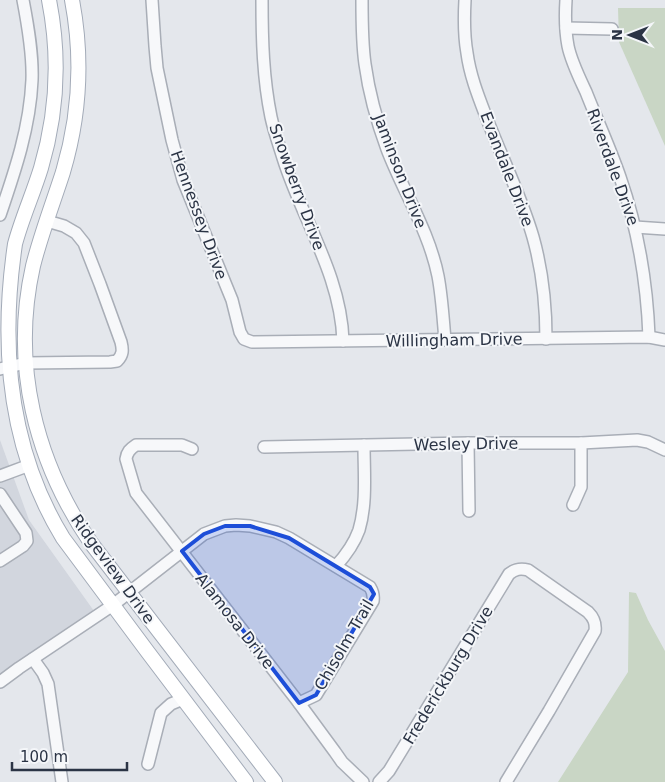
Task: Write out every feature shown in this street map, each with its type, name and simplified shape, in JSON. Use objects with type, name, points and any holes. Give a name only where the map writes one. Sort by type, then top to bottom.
[{"type":"main road","name":"Ridgeview Drive","points":[[49,0],[56,59],[53,110],[45,152],[21,225],[6,290],[2,369],[16,433],[27,466],[58,530],[76,557],[246,782]]},
{"type":"main road","name":"Ridgeview Drive","points":[[74,0],[79,66],[74,126],[64,169],[38,248],[30,285],[26,323],[26,362],[34,419],[57,484],[80,526],[275,782]]},
{"type":"street","points":[[0,215],[19,157],[28,119],[32,79],[30,41],[24,0]]},
{"type":"street","name":"Hennessey Drive","points":[[152,0],[152,21],[157,68],[172,140],[183,180],[232,300],[240,332],[244,339]]},
{"type":"street","name":"Snowberry Drive","points":[[262,0],[262,44],[271,119],[283,159],[330,275],[339,306],[343,341]]},
{"type":"street","name":"Jaminson Drive","points":[[362,0],[365,63],[370,92],[388,149],[423,230],[436,268],[445,340]]},
{"type":"street","name":"Evandale Drive","points":[[464,0],[467,54],[476,90],[523,207],[533,237],[544,299],[546,339]]},
{"type":"street","name":"Riverdale Drive","points":[[566,0],[568,48],[610,149],[635,226],[644,272],[648,304],[649,337]]},
{"type":"street","points":[[566,28],[612,29]]},
{"type":"street","points":[[2,369],[26,362],[117,361],[123,350],[122,342],[84,244],[76,232],[47,221]]},
{"type":"street","points":[[635,226],[665,229]]},
{"type":"street","name":"Willingham Drive","points":[[244,339],[252,342],[649,337],[665,340]]},
{"type":"street","name":"Wesley Drive","points":[[264,447],[581,443],[637,440],[648,442],[665,450]]},
{"type":"street","points":[[468,443],[469,511]]},
{"type":"street","points":[[573,505],[580,487],[581,443]]},
{"type":"street","name":"Alamosa Drive","points":[[192,449],[182,445],[136,445],[129,451],[126,459],[136,493],[299,703],[338,757],[363,782]]},
{"type":"street","points":[[336,566],[348,552],[358,532],[362,518],[364,503],[364,445]]},
{"type":"street","points":[[0,476],[27,466]]},
{"type":"street","points":[[0,494],[26,533],[27,541],[23,546],[0,561]]},
{"type":"street","name":"Chisolm Trail","points":[[0,682],[113,605],[204,534],[230,525],[250,526],[276,532],[289,538],[370,587],[374,594],[373,601],[316,695],[299,703]]},
{"type":"street","name":"Frederickburg Drive","points":[[379,782],[393,765],[509,574],[518,569],[528,570],[588,612],[595,620],[596,626],[595,631],[554,703],[506,782]]},
{"type":"street","points":[[33,659],[48,684],[62,782]]},
{"type":"street","points":[[148,764],[161,713],[171,704],[183,699]]},
{"type":"highlighted area","points":[[225,526],[250,526],[289,538],[370,587],[374,594],[316,695],[299,703],[182,551],[204,534]]},
{"type":"shaded area","points":[[0,440],[29,520],[99,618],[0,679]]},
{"type":"green space","points":[[618,8],[665,8],[665,146],[619,42]]},
{"type":"green space","points":[[629,592],[636,593],[665,651],[665,782],[558,782],[628,672]]}]
